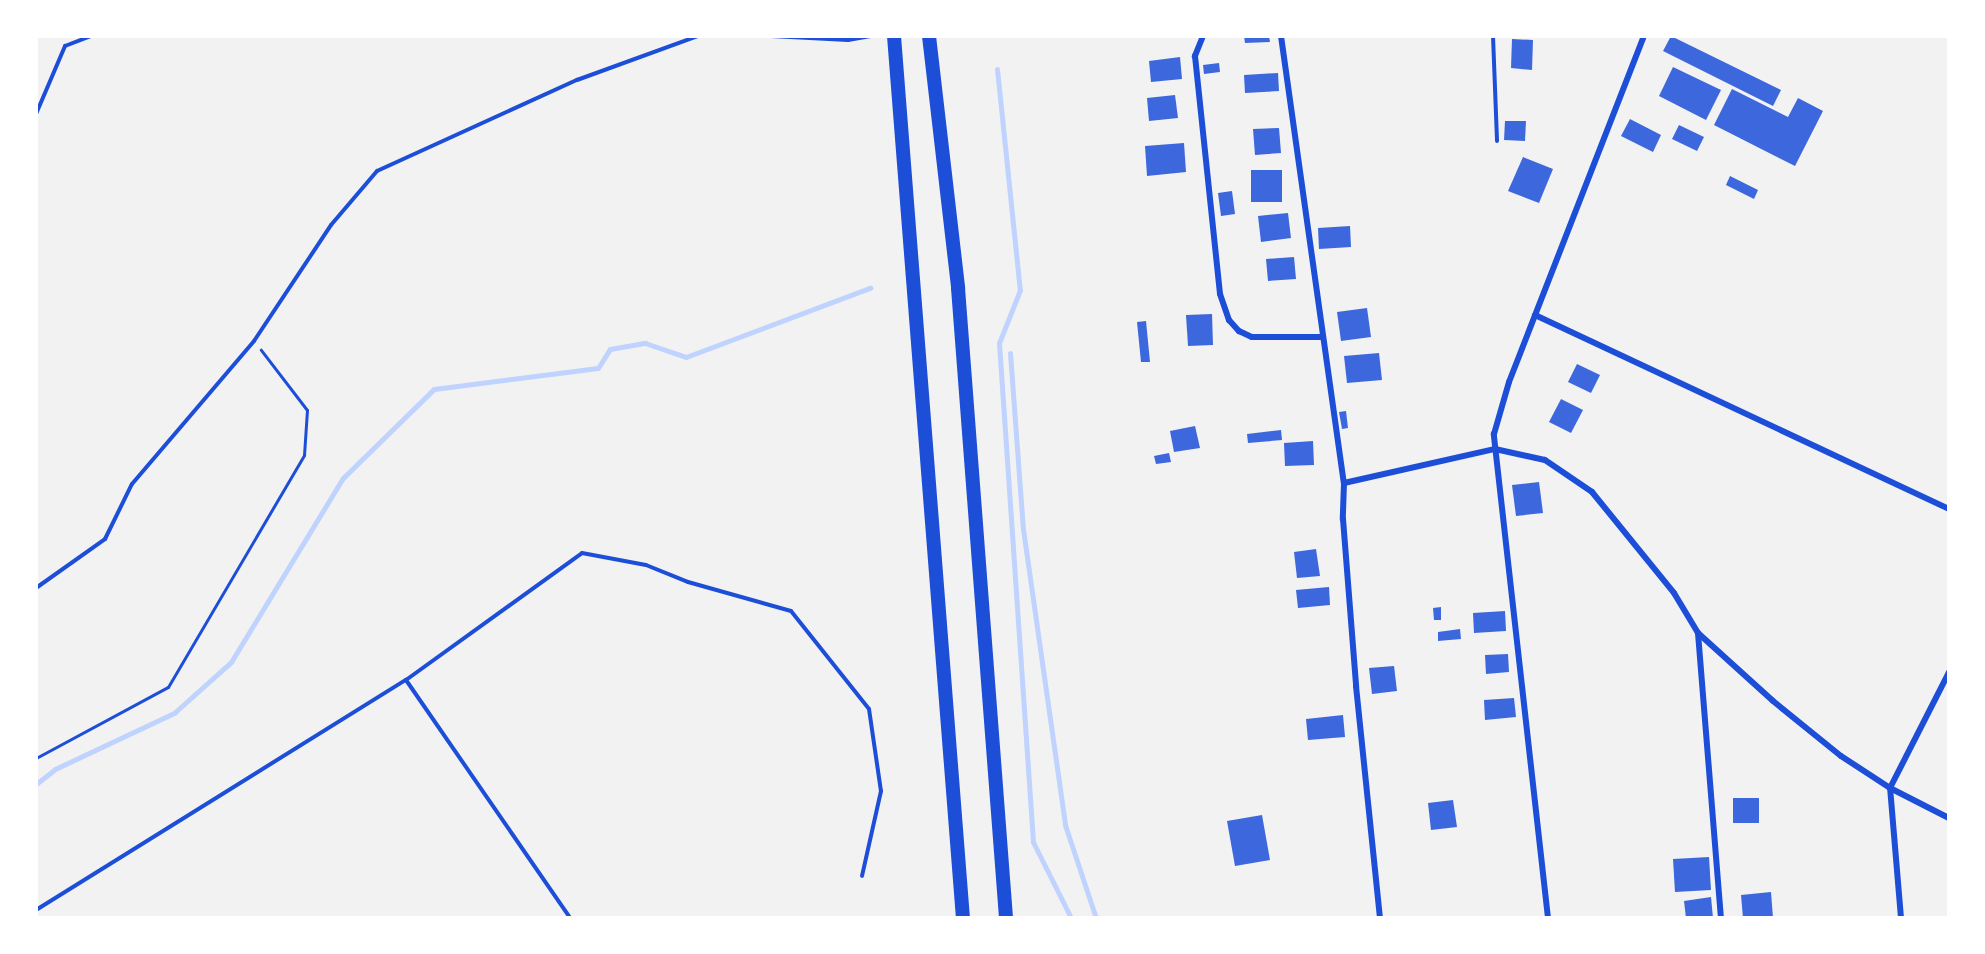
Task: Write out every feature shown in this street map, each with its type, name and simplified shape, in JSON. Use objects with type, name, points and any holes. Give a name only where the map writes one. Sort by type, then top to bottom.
[{"type":"highway","points":[[894,36],[963,918]]},
{"type":"highway","points":[[929,36],[958,288],[1006,918]]},
{"type":"street","points":[[1203,36],[1194,56],[1220,294],[1229,320],[1239,331],[1252,337],[1323,337]]},
{"type":"street","points":[[1281,36],[1344,483],[1344,531],[1356,686],[1380,918]]},
{"type":"street","points":[[1548,918],[1495,448],[1497,418],[1644,36]]},
{"type":"street","points":[[1535,315],[1949,509]]},
{"type":"street","points":[[1344,483],[1495,448],[1545,460],[1592,492],[1674,593],[1698,633],[1841,756],[1890,788],[1949,818]]},
{"type":"street","points":[[1698,633],[1721,918]]},
{"type":"street","points":[[1901,918],[1890,788],[1949,672]]},
{"type":"lane","points":[[36,114],[65,46],[91,36]]},
{"type":"lane","points":[[36,588],[105,539],[132,484],[254,341],[331,225],[377,171],[577,80],[698,36]]},
{"type":"lane","points":[[771,36],[848,40],[871,36]]},
{"type":"lane","points":[[1493,36],[1497,141]]},
{"type":"lane","points":[[36,910],[406,680],[582,553],[646,565],[688,582],[792,610],[869,709],[881,791],[862,876]]},
{"type":"lane","points":[[406,680],[570,918]]},
{"type":"path","points":[[36,758],[168,687],[304,455],[307,410],[254,341]]},
{"type":"building","points":[[1244,36],[1269,36],[1270,42],[1245,43]]},
{"type":"building","points":[[1671,36],[1781,90],[1773,106],[1663,51]]},
{"type":"building","points":[[1512,39],[1533,40],[1532,70],[1511,68]]},
{"type":"building","points":[[1180,57],[1182,79],[1151,82],[1149,61]]},
{"type":"building","points":[[1219,63],[1220,72],[1204,74],[1203,65]]},
{"type":"building","points":[[1673,67],[1721,90],[1706,120],[1659,96]]},
{"type":"building","points":[[1278,73],[1279,91],[1245,93],[1244,75]]},
{"type":"building","points":[[1732,89],[1788,117],[1798,98],[1823,111],[1795,166],[1714,125]]},
{"type":"building","points":[[1175,95],[1178,118],[1149,121],[1147,98]]},
{"type":"building","points":[[1630,119],[1661,135],[1653,152],[1621,136]]},
{"type":"building","points":[[1505,121],[1526,121],[1525,141],[1504,140]]},
{"type":"building","points":[[1679,125],[1704,137],[1697,151],[1672,139]]},
{"type":"building","points":[[1279,128],[1281,153],[1255,155],[1253,129]]},
{"type":"building","points":[[1184,143],[1186,172],[1147,176],[1145,146]]},
{"type":"building","points":[[1523,157],[1553,169],[1539,203],[1508,191]]},
{"type":"building","points":[[1251,170],[1282,170],[1282,202],[1251,202]]},
{"type":"building","points":[[1730,176],[1758,190],[1754,199],[1726,185]]},
{"type":"building","points":[[1232,191],[1235,214],[1221,216],[1218,193]]},
{"type":"building","points":[[1288,213],[1291,238],[1261,242],[1258,216]]},
{"type":"building","points":[[1350,226],[1351,247],[1319,249],[1318,228]]},
{"type":"building","points":[[1294,257],[1296,279],[1268,281],[1266,259]]},
{"type":"building","points":[[1367,308],[1371,337],[1341,341],[1337,312]]},
{"type":"building","points":[[1212,314],[1213,345],[1188,346],[1186,315]]},
{"type":"building","points":[[1146,321],[1150,362],[1141,362],[1137,322]]},
{"type":"building","points":[[1379,353],[1382,380],[1347,383],[1344,356]]},
{"type":"building","points":[[1577,364],[1600,375],[1591,393],[1568,382]]},
{"type":"building","points":[[1561,399],[1583,410],[1571,433],[1549,422]]},
{"type":"building","points":[[1346,411],[1348,428],[1342,429],[1339,412]]},
{"type":"building","points":[[1195,426],[1200,448],[1174,452],[1170,431]]},
{"type":"building","points":[[1281,430],[1282,440],[1248,443],[1247,434]]},
{"type":"building","points":[[1313,441],[1314,465],[1285,466],[1284,443]]},
{"type":"building","points":[[1169,453],[1171,462],[1156,464],[1154,456]]},
{"type":"building","points":[[1539,482],[1543,513],[1516,516],[1512,485]]},
{"type":"building","points":[[1316,549],[1320,576],[1297,578],[1294,552]]},
{"type":"building","points":[[1329,587],[1330,605],[1298,608],[1296,590]]},
{"type":"building","points":[[1441,607],[1441,620],[1434,620],[1433,608]]},
{"type":"building","points":[[1505,611],[1506,631],[1474,633],[1473,613]]},
{"type":"building","points":[[1460,629],[1461,639],[1438,641],[1438,632]]},
{"type":"building","points":[[1508,654],[1509,672],[1486,674],[1485,655]]},
{"type":"building","points":[[1394,666],[1397,691],[1372,694],[1369,668]]},
{"type":"building","points":[[1514,698],[1516,717],[1485,720],[1484,700]]},
{"type":"building","points":[[1343,715],[1345,737],[1308,740],[1306,719]]},
{"type":"building","points":[[1733,798],[1759,798],[1759,823],[1733,823]]},
{"type":"building","points":[[1453,800],[1457,827],[1431,830],[1428,803]]},
{"type":"building","points":[[1262,815],[1270,860],[1235,866],[1227,821]]},
{"type":"building","points":[[1709,857],[1711,890],[1675,892],[1673,859]]},
{"type":"building","points":[[1771,892],[1773,918],[1743,918],[1741,895]]},
{"type":"building","points":[[1711,897],[1713,918],[1686,918],[1684,901]]},
{"type":"waterway","points":[[997,69],[1020,290],[999,343],[1033,842],[1071,918]]},
{"type":"waterway","points":[[36,784],[55,769],[174,713],[231,662],[343,478],[434,389],[598,368],[610,349],[645,343],[686,357],[870,288]]},
{"type":"waterway","points":[[1010,353],[1023,529],[1065,825],[1096,918]]}]
